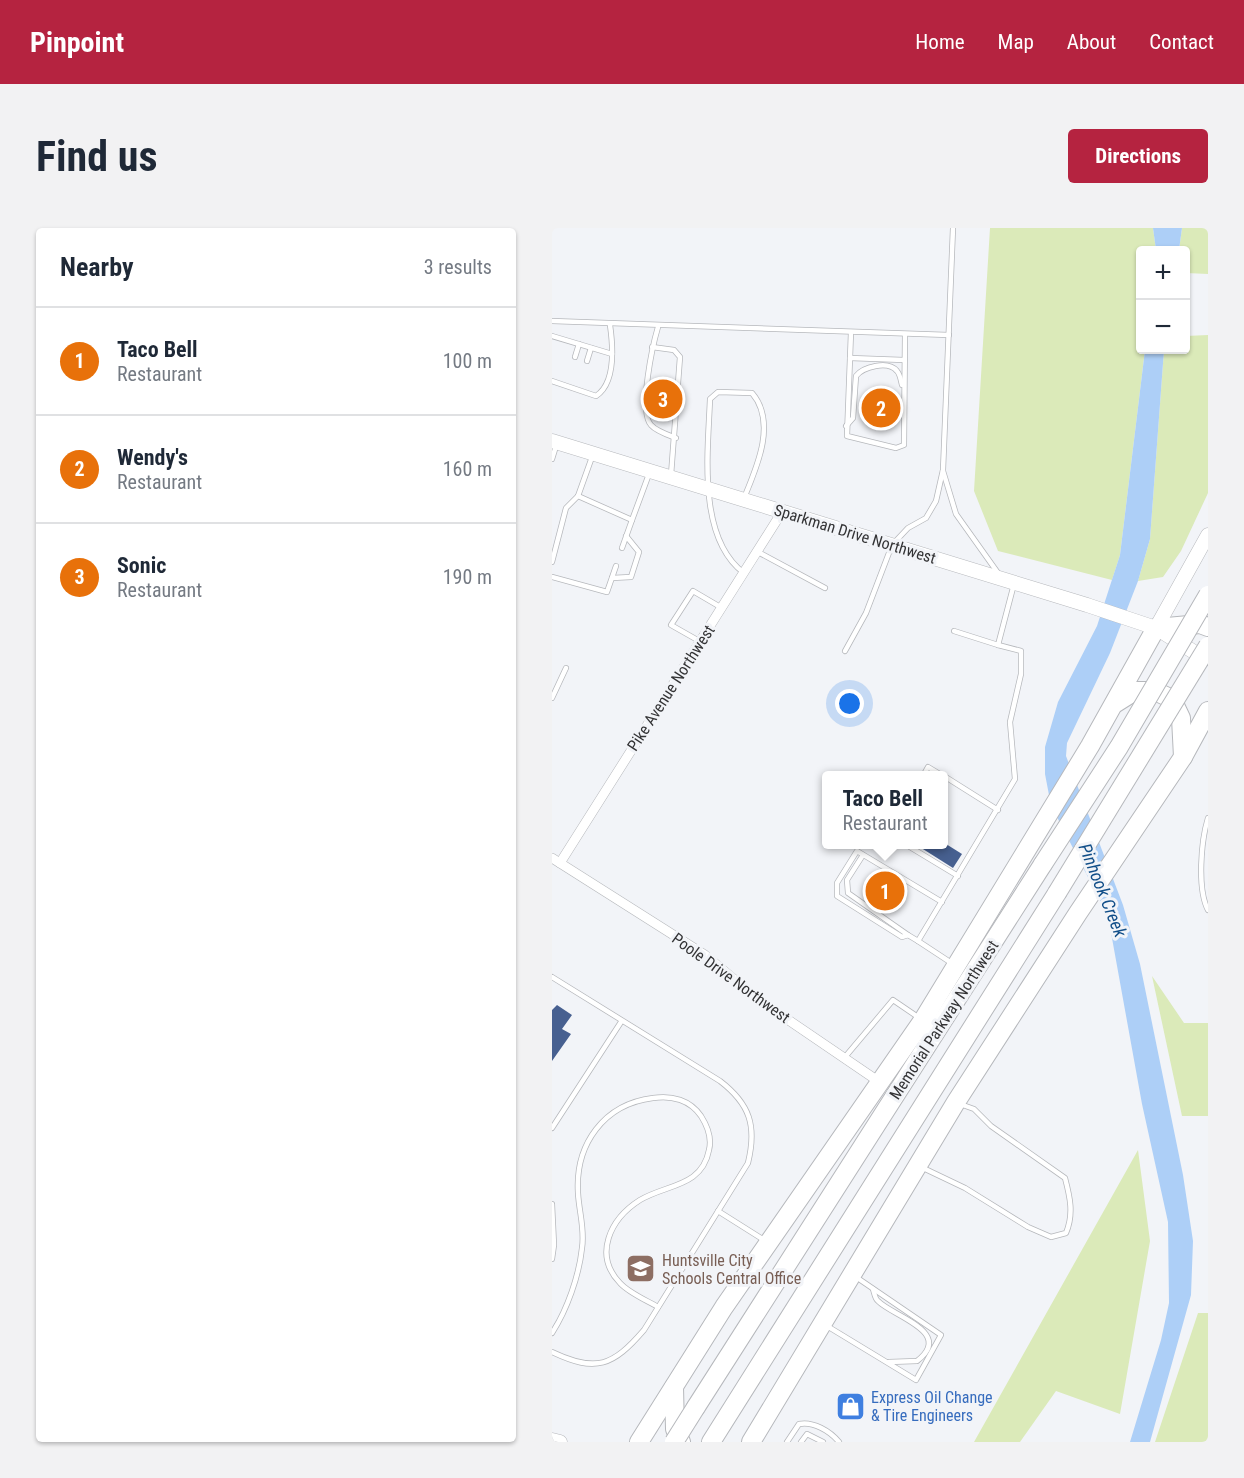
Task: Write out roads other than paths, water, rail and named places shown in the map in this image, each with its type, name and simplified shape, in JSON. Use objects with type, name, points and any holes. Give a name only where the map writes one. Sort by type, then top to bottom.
[{"type":"highway","name":"Memorial Parkway Northwest","points":[[674,1442],[1119,747],[1208,595]]},
{"type":"highway","name":"Sparkman Drive Northwest","points":[[1156,628],[1200,624],[1208,627]]},
{"type":"highway","points":[[639,1442],[724,1307],[817,1176],[878,1081],[923,1020],[954,965],[1090,746],[1156,628]]},
{"type":"highway","name":"Memorial Parkway Northwest","points":[[711,1442],[1058,893],[1208,646]]},
{"type":"highway","points":[[1113,705],[1135,691],[1155,690],[1172,699],[1180,718],[1184,757]]},
{"type":"highway","points":[[750,1440],[956,1102],[1078,913],[1184,757],[1208,711]]},
{"type":"highway","points":[[674,1387],[675,1430],[681,1442]]},
{"type":"main road","name":"Sparkman Drive Northwest","points":[[555,442],[1087,605],[1156,628],[1194,652],[1208,655]]},
{"type":"main road","points":[[1156,628],[1208,535]]},
{"type":"main road","points":[[552,1440],[560,1442]]},
{"type":"street","name":"Pike Avenue Northwest","points":[[556,861],[700,642],[782,512]]},
{"type":"street","name":"Poole Drive Northwest","points":[[556,861],[705,955],[759,1000],[878,1081]]},
{"type":"lane","points":[[845,651],[866,613],[892,545],[908,528],[926,518],[936,501],[943,470],[953,228]]},
{"type":"lane","points":[[552,321],[658,327],[949,335]]},
{"type":"lane","points":[[552,381],[596,396],[602,392],[606,385],[612,354],[610,325]]},
{"type":"lane","points":[[658,327],[652,347],[645,414],[651,425],[676,438]]},
{"type":"lane","points":[[851,332],[847,436],[902,448],[905,334]]},
{"type":"lane","points":[[552,336],[612,354]]},
{"type":"lane","points":[[575,357],[579,344]]},
{"type":"lane","points":[[652,347],[674,350],[680,357],[676,438],[670,478]]},
{"type":"lane","points":[[587,361],[591,348]]},
{"type":"lane","points":[[850,358],[904,360]]},
{"type":"lane","points":[[846,426],[853,418],[856,376],[866,367],[893,368],[898,372],[904,394]]},
{"type":"lane","points":[[566,386],[568,378]]},
{"type":"lane","points":[[577,390],[580,382]]},
{"type":"lane","points":[[743,501],[762,448],[762,404],[752,393],[718,392],[710,399],[711,519],[732,564],[744,573]]},
{"type":"lane","points":[[552,459],[555,442]]},
{"type":"lane","points":[[552,562],[566,508],[578,496],[593,454]]},
{"type":"lane","points":[[943,470],[956,514],[1008,580],[998,645]]},
{"type":"lane","points":[[622,548],[650,471]]},
{"type":"lane","points":[[578,496],[632,520]]},
{"type":"lane","points":[[612,578],[631,577],[639,552],[626,536]]},
{"type":"lane","points":[[758,552],[825,588]]},
{"type":"lane","points":[[552,577],[607,592],[616,566]]},
{"type":"lane","points":[[700,642],[671,625],[693,591],[722,608]]},
{"type":"lane","points":[[918,941],[1015,779],[1010,722],[1021,674],[1021,651],[954,631]]},
{"type":"lane","points":[[552,698],[566,668]]},
{"type":"lane","points":[[948,779],[998,810]]},
{"type":"lane","points":[[1208,818],[1205,830],[1202,896],[1208,910]]},
{"type":"lane","points":[[913,849],[958,876]]},
{"type":"lane","points":[[908,935],[902,937],[837,896],[837,883],[857,851],[942,902]]},
{"type":"lane","points":[[862,855],[847,879],[848,893],[954,965]]},
{"type":"lane","points":[[552,977],[621,1022],[720,1081],[738,1095],[748,1113],[752,1147],[748,1163],[633,1344],[610,1361],[575,1363],[552,1352]]},
{"type":"lane","points":[[843,1059],[893,1000],[923,1020]]},
{"type":"lane","points":[[552,1128],[621,1022]]},
{"type":"lane","points":[[552,1333],[568,1298],[583,1247],[578,1194],[579,1168],[584,1147],[596,1128],[613,1111],[637,1100],[662,1096],[684,1100],[698,1112],[707,1126],[711,1143],[708,1160],[700,1173],[692,1178],[639,1201],[620,1218],[608,1236],[605,1252],[608,1268],[621,1284],[658,1307]]},
{"type":"lane","points":[[919,1166],[965,1188],[1028,1227],[1051,1237],[1065,1233],[1071,1222],[1065,1178],[1000,1132],[974,1109],[956,1102]]},
{"type":"lane","points":[[552,1204],[554,1245],[552,1259]]},
{"type":"lane","points":[[718,1211],[769,1244]]},
{"type":"lane","points":[[822,1323],[916,1380],[941,1335],[851,1274]]},
{"type":"lane","points":[[872,1288],[877,1301],[924,1330],[928,1339],[928,1347],[917,1361],[886,1362]]},
{"type":"lane","points":[[787,1442],[799,1424],[806,1422],[814,1424],[840,1442]]},
{"type":"lane","points":[[801,1442],[807,1434],[823,1442]]},
{"type":"water","points":[[1153,228],[1182,228],[1180,246],[1155,246]]},
{"type":"water","name":"Pinhook Creek","points":[[1145,354],[1164,354],[1150,539],[1138,581],[1110,653],[1067,743],[1066,756],[1123,905],[1140,964],[1183,1175],[1193,1241],[1191,1295],[1150,1442],[1130,1442],[1161,1340],[1169,1303],[1168,1222],[1142,1104],[1108,916],[1058,819],[1049,795],[1045,774],[1045,747],[1058,702],[1097,626],[1120,555]]},
{"type":"place","name":"Sonic","points":[[663,399]]},
{"type":"place","name":"Wendy's","points":[[881,408]]},
{"type":"place","name":"Taco Bell","points":[[885,891]]},
{"type":"place","name":"Huntsville City Schools Central Office","points":[[641,1269]]},
{"type":"place","name":"Express Oil Change & Tire Engineers","points":[[850,1406]]}]
